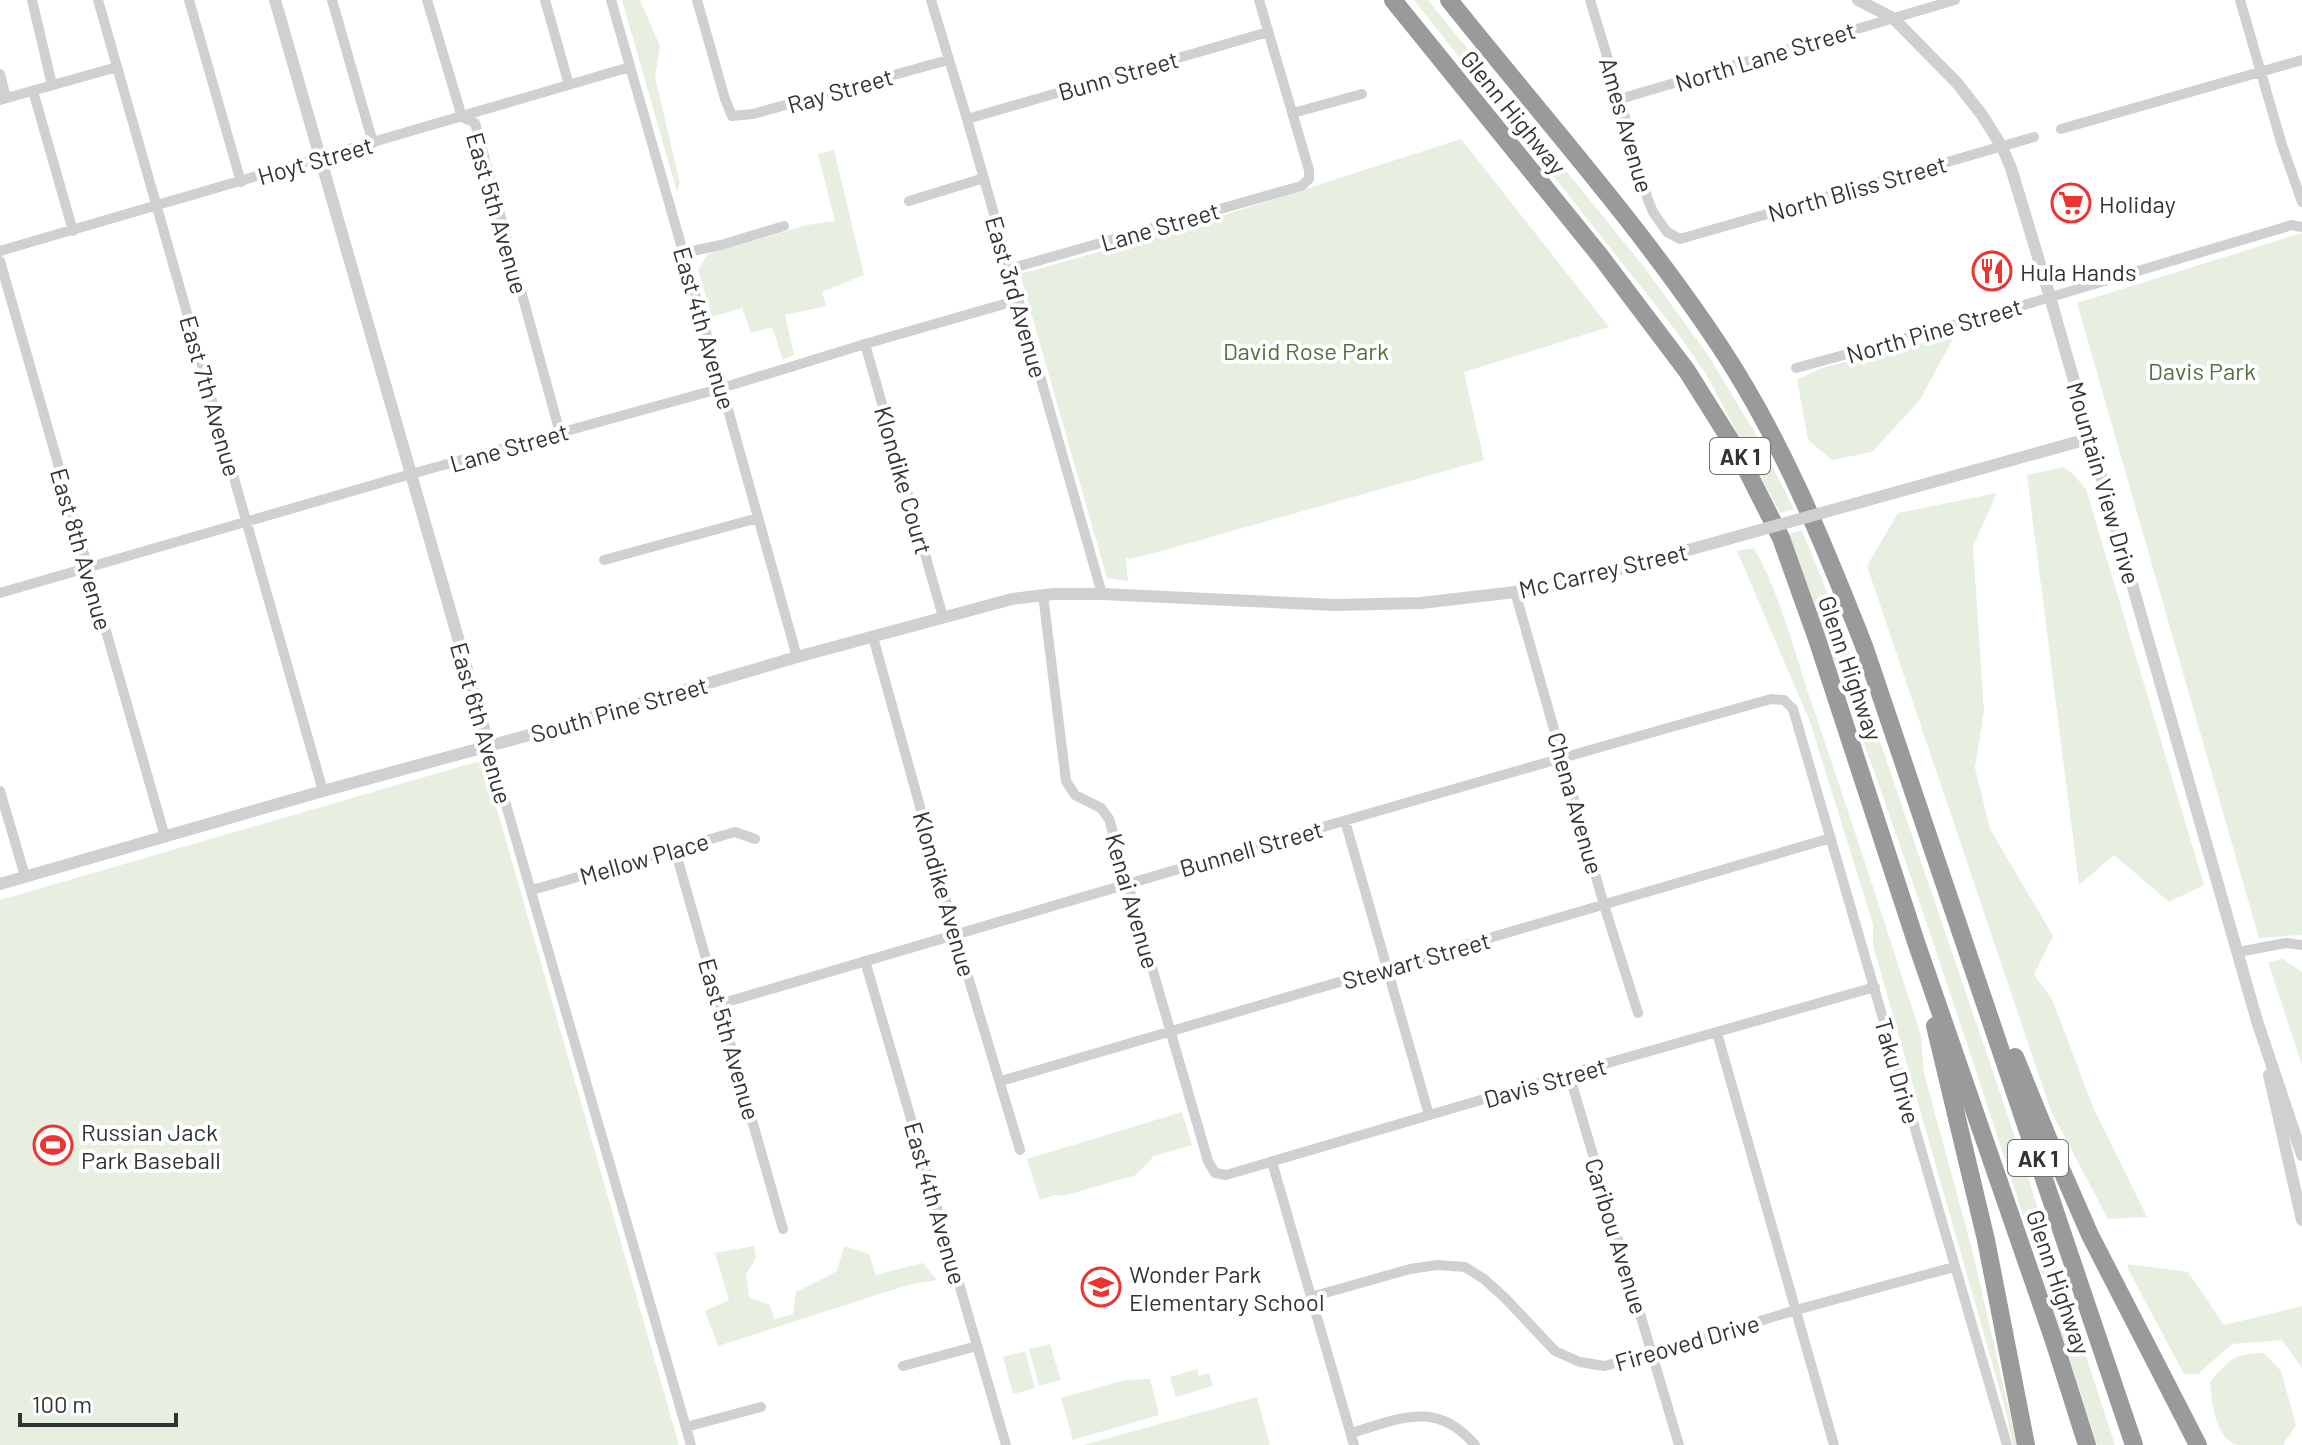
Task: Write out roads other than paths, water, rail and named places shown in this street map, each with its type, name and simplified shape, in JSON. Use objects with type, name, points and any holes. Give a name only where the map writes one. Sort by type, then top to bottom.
[{"type":"highway","name":"Glenn Highway","points":[[1393,0],[1601,257],[1687,371],[1736,449],[1781,538],[2087,1445]]},
{"type":"highway","name":"Glenn Highway","points":[[1449,0],[1632,223],[1720,346],[1776,442],[1821,535],[1864,646],[2134,1445]]},
{"type":"highway","points":[[1941,872],[2090,1235],[2198,1445]]},
{"type":"highway","points":[[1917,945],[1986,1240],[2026,1445]]},
{"type":"street","points":[[32,0],[52,85]]},
{"type":"street","name":"East 7th Avenue","points":[[98,0],[323,791]]},
{"type":"street","points":[[189,0],[241,182]]},
{"type":"street","name":"East 6th Avenue","points":[[275,0],[691,1445]]},
{"type":"street","points":[[332,0],[373,143]]},
{"type":"street","name":"East 5th Avenue","points":[[427,0],[462,117],[475,123],[560,433]]},
{"type":"street","points":[[545,0],[569,85]]},
{"type":"street","name":"East 4th Avenue","points":[[611,0],[797,657]]},
{"type":"street","name":"Ray Street","points":[[697,0],[732,116],[753,114],[948,60]]},
{"type":"street","name":"East 3rd Avenue","points":[[931,0],[1102,594]]},
{"type":"street","points":[[1259,0],[1293,113],[1362,94]]},
{"type":"street","name":"Ames Avenue","points":[[1590,0],[1648,200],[1667,232],[1680,239]]},
{"type":"street","name":"Mountain View Drive","points":[[1858,0],[1893,18],[1957,83],[2002,147],[2018,186],[2257,1021],[2302,1220]]},
{"type":"street","name":"North Lane Street","points":[[1620,99],[1955,0]]},
{"type":"street","points":[[2240,0],[2302,202]]},
{"type":"street","name":"Bunn Street","points":[[967,119],[1268,32]]},
{"type":"street","points":[[2061,129],[2302,60]]},
{"type":"street","points":[[0,74],[3,99],[117,67]]},
{"type":"street","name":"Hoyt Street","points":[[0,251],[630,67]]},
{"type":"street","points":[[33,91],[73,231]]},
{"type":"street","name":"Lane Street","points":[[1009,269],[1301,186],[1309,179],[1309,170],[1293,113]]},
{"type":"street","name":"North Bliss Street","points":[[1680,239],[2034,137]]},
{"type":"street","points":[[909,201],[984,178]]},
{"type":"street","name":"North Pine Street","points":[[1796,368],[2292,225],[2302,227]]},
{"type":"street","points":[[683,253],[784,226]]},
{"type":"street","name":"East 8th Avenue","points":[[0,261],[165,837]]},
{"type":"street","name":"Lane Street","points":[[0,593],[722,388],[1018,300]]},
{"type":"street","name":"Klondike Court","points":[[865,344],[943,617]]},
{"type":"street","name":"Mc Carrey Street","points":[[1102,594],[1335,605],[1421,603],[1515,592],[1598,575],[2091,438]]},
{"type":"street","points":[[604,560],[758,518]]},
{"type":"street","name":"Chena Avenue","points":[[1515,592],[1638,1013]]},
{"type":"street","name":"South Pine Street","points":[[0,884],[943,617],[1012,599],[1102,594]]},
{"type":"street","name":"Kenai Avenue","points":[[1043,595],[1066,781],[1075,795],[1101,808],[1109,819],[1208,1161],[1215,1173]]},
{"type":"street","name":"Klondike Avenue","points":[[873,637],[955,933],[1020,1150]]},
{"type":"street","name":"Bunnell Street","points":[[720,1004],[1563,757],[1771,699],[1784,700]]},
{"type":"street","name":"Taku Drive","points":[[1784,700],[1793,709],[2007,1445]]},
{"type":"street","points":[[0,791],[25,876]]},
{"type":"street","points":[[1345,821],[1429,1115]]},
{"type":"street","name":"Mellow Place","points":[[532,890],[735,832],[755,839]]},
{"type":"street","name":"Stewart Street","points":[[1001,1081],[1831,838]]},
{"type":"street","name":"East 5th Avenue","points":[[675,850],[783,1229]]},
{"type":"street","points":[[2238,952],[2286,943],[2302,945]]},
{"type":"street","name":"East 4th Avenue","points":[[865,961],[1006,1445]]},
{"type":"street","name":"Davis Street","points":[[1215,1173],[1226,1175],[1875,987]]},
{"type":"street","name":"Mountain View Drive","points":[[2257,1021],[2302,1155]]},
{"type":"street","points":[[1717,1033],[1834,1445]]},
{"type":"street","name":"Caribou Avenue","points":[[1569,1074],[1679,1445]]},
{"type":"street","points":[[1272,1162],[1354,1445]]},
{"type":"street","name":"Fireoved Drive","points":[[1311,1297],[1410,1269],[1437,1265],[1465,1267],[1506,1299],[1555,1351],[1580,1362],[1604,1366],[1954,1267]]},
{"type":"street","points":[[903,1366],[977,1346]]},
{"type":"street","points":[[686,1427],[761,1407]]},
{"type":"street","points":[[1351,1433],[1412,1415],[1436,1416],[1454,1425],[1475,1445]]},
{"type":"place","name":"Holiday","points":[[2071,203]]},
{"type":"place","name":"Hula Hands","points":[[1992,271]]},
{"type":"place","name":"Russian Jack Park Baseball","points":[[53,1145]]},
{"type":"place","name":"Wonder Park Elementary School","points":[[1101,1287]]},
{"type":"park label","name":"David Rose Park","points":[[1306,350]]},
{"type":"park label","name":"Davis Park","points":[[2202,370]]}]
